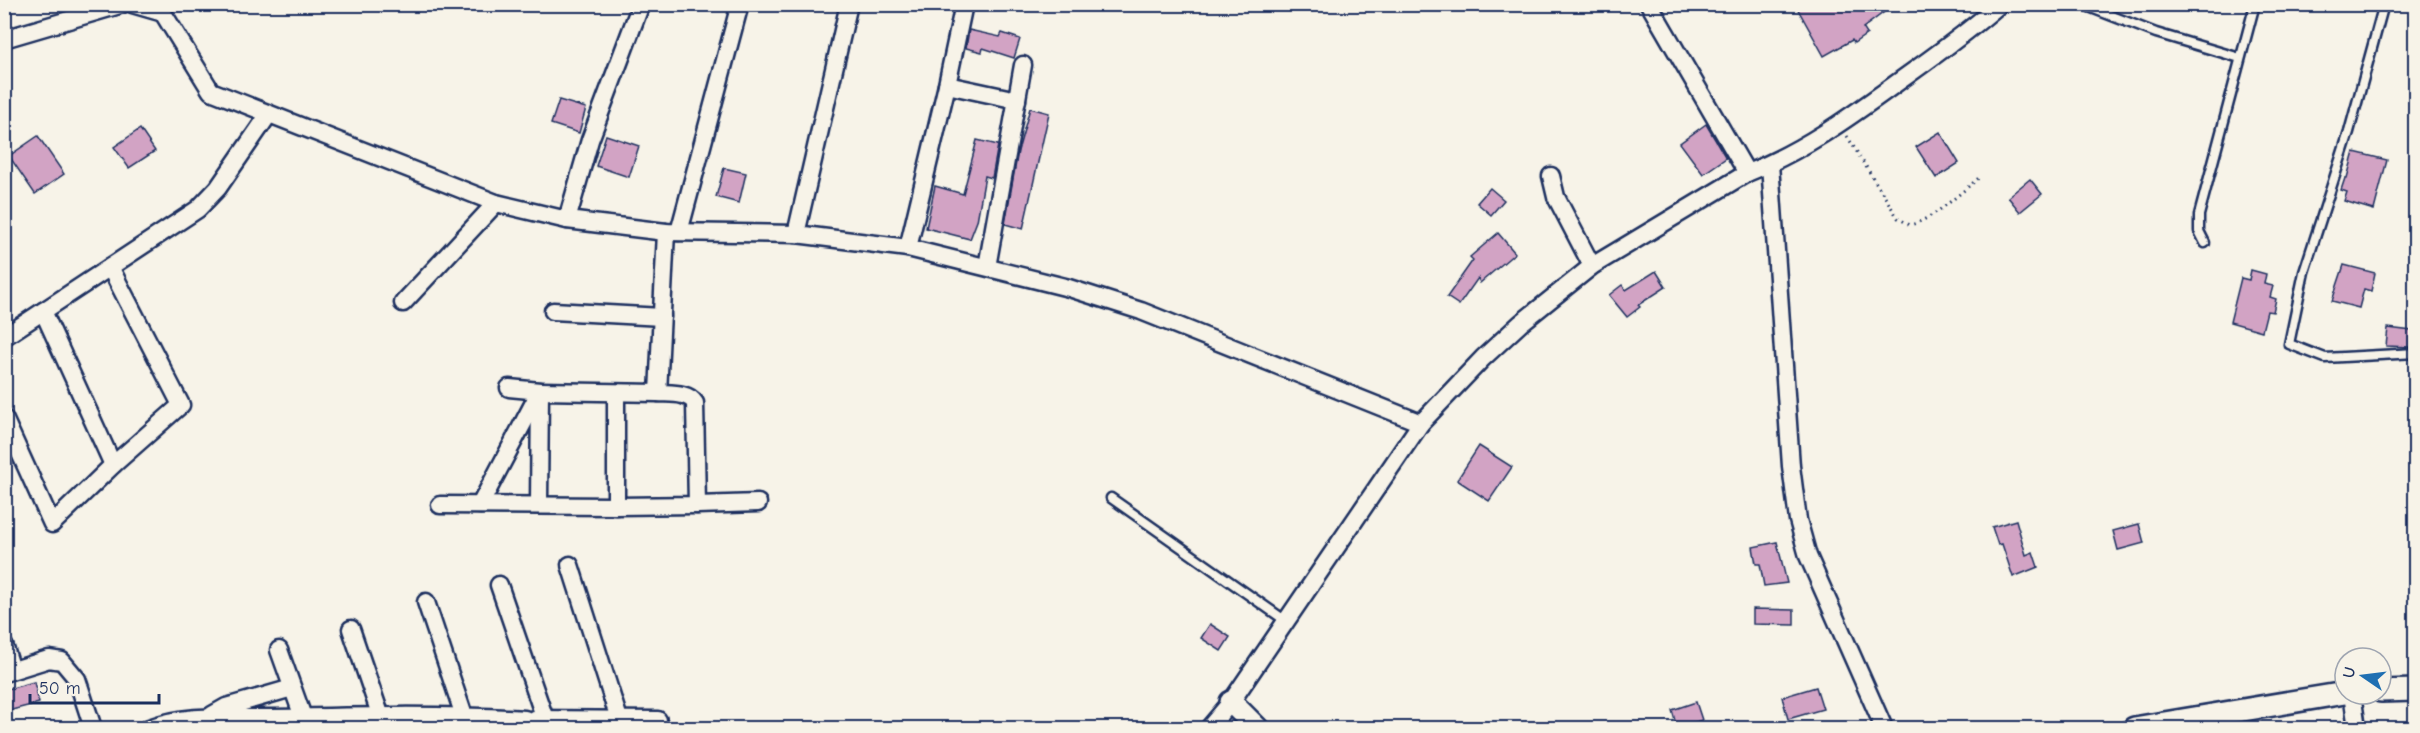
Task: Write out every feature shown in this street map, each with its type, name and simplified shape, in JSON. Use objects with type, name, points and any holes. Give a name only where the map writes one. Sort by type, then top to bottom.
[{"type":"street","points":[[4,39],[123,4]]},
{"type":"street","points":[[132,4],[163,13],[211,91],[496,202],[567,220],[672,232],[796,234],[908,248],[1069,288],[1141,311],[1421,423]]},
{"type":"street","points":[[567,220],[590,140],[641,4]]},
{"type":"street","points":[[658,393],[662,318],[672,232],[740,4]]},
{"type":"street","points":[[796,234],[849,4]]},
{"type":"street","points":[[908,248],[964,4]]},
{"type":"street","points":[[1649,4],[1748,173]]},
{"type":"street","points":[[1209,729],[1231,702],[1421,423],[1483,358],[1521,323],[1592,266],[1748,173],[1770,164],[1839,124],[1968,32],[2000,4]]},
{"type":"street","points":[[987,267],[1023,65]]},
{"type":"street","points":[[947,85],[1017,100]]},
{"type":"street","points":[[4,337],[198,209],[218,188],[269,114]]},
{"type":"street","points":[[1770,164],[1791,466],[1798,520],[1808,556],[1884,729]]},
{"type":"street","points":[[1551,176],[1556,197],[1592,266]]},
{"type":"street","points":[[403,303],[496,202]]},
{"type":"street","points":[[4,418],[52,524],[113,465],[181,405],[110,267]]},
{"type":"street","points":[[44,311],[113,465]]},
{"type":"street","points":[[553,312],[662,318]]},
{"type":"street","points":[[509,388],[540,391],[658,393],[690,397],[696,403],[697,505]]},
{"type":"street","points":[[539,504],[540,391]]},
{"type":"street","points":[[480,505],[540,391]]},
{"type":"street","points":[[616,393],[616,506]]},
{"type":"street","points":[[440,505],[616,506],[758,503]]},
{"type":"street","points":[[570,565],[619,719]]},
{"type":"street","points":[[499,585],[545,719]]},
{"type":"street","points":[[426,602],[464,716]]},
{"type":"street","points":[[351,629],[381,717]]},
{"type":"street","points":[[4,645],[8,671],[49,659],[62,661],[77,679],[93,729]]},
{"type":"street","points":[[279,650],[303,717]]},
{"type":"street","points":[[211,716],[226,707],[292,688]]},
{"type":"street","points":[[2393,691],[2415,690]]},
{"type":"street","points":[[2134,729],[2333,695]]},
{"type":"street","points":[[1231,702],[1257,729]]},
{"type":"street","points":[[2354,706],[2357,729]]},
{"type":"street","points":[[149,729],[169,722],[211,716],[303,717],[342,723],[381,717],[464,716],[525,724],[545,719],[658,720]]},
{"type":"lane","points":[[2081,4],[2156,33],[2240,58]]},
{"type":"lane","points":[[2205,243],[2199,231],[2199,215],[2255,4]]},
{"type":"lane","points":[[2384,4],[2349,132],[2304,272],[2289,344],[2325,358],[2415,353]]},
{"type":"lane","points":[[1111,498],[1286,621]]},
{"type":"path","points":[[1839,124],[1898,218],[1911,225],[1919,223],[1980,177]]},
{"type":"building","points":[[1795,4],[1895,4],[1863,28],[1867,34],[1854,43],[1852,40],[1824,56]]},
{"type":"building","points":[[969,30],[1000,37],[1002,33],[1020,39],[1014,58],[983,48],[982,52],[966,48]]},
{"type":"building","points":[[559,100],[586,108],[579,133],[551,124]]},
{"type":"building","points":[[1030,108],[1049,113],[1023,229],[1005,224],[1018,151]]},
{"type":"building","points":[[1706,124],[1726,158],[1703,174],[1680,143]]},
{"type":"building","points":[[140,129],[155,151],[129,168],[114,147]]},
{"type":"building","points":[[1940,132],[1959,163],[1936,178],[1916,147]]},
{"type":"building","points":[[606,135],[639,146],[629,177],[596,166]]},
{"type":"building","points":[[38,136],[64,174],[35,194],[9,156]]},
{"type":"building","points":[[977,140],[998,145],[992,178],[985,176],[977,221],[970,239],[926,228],[935,186],[963,194]]},
{"type":"building","points":[[2354,152],[2387,160],[2374,210],[2344,201],[2347,192],[2341,190]]},
{"type":"building","points":[[724,168],[746,173],[739,203],[716,197]]},
{"type":"building","points":[[2030,179],[2042,194],[2020,212],[2008,197]]},
{"type":"building","points":[[1490,188],[1504,200],[1491,215],[1477,203]]},
{"type":"building","points":[[1498,233],[1515,253],[1480,283],[1478,278],[1459,305],[1447,297],[1473,260],[1470,257]]},
{"type":"building","points":[[2344,265],[2375,273],[2371,291],[2364,289],[2359,308],[2332,301]]},
{"type":"building","points":[[2251,270],[2266,274],[2264,284],[2273,286],[2270,297],[2276,299],[2273,312],[2267,311],[2262,331],[2230,322],[2241,278],[2249,280]]},
{"type":"building","points":[[1656,271],[1666,287],[1638,305],[1640,307],[1627,317],[1609,295],[1622,285],[1626,290]]},
{"type":"building","points":[[2388,328],[2412,331],[2411,347],[2386,346]]},
{"type":"building","points":[[1479,446],[1512,467],[1489,501],[1457,480]]},
{"type":"building","points":[[2016,520],[2026,555],[2033,552],[2038,567],[2013,577],[2002,544],[1998,545],[1992,527]]},
{"type":"building","points":[[2139,524],[2144,543],[2118,550],[2113,531]]},
{"type":"building","points":[[1777,542],[1787,583],[1764,586],[1760,564],[1756,564],[1753,547]]},
{"type":"building","points":[[1753,609],[1794,610],[1794,625],[1753,624]]},
{"type":"building","points":[[1210,624],[1230,637],[1221,651],[1201,638]]},
{"type":"building","points":[[34,682],[39,703],[4,712],[4,690]]},
{"type":"building","points":[[1816,687],[1823,709],[1788,719],[1782,697]]},
{"type":"building","points":[[1696,702],[1702,720],[1677,728],[1672,710]]}]
